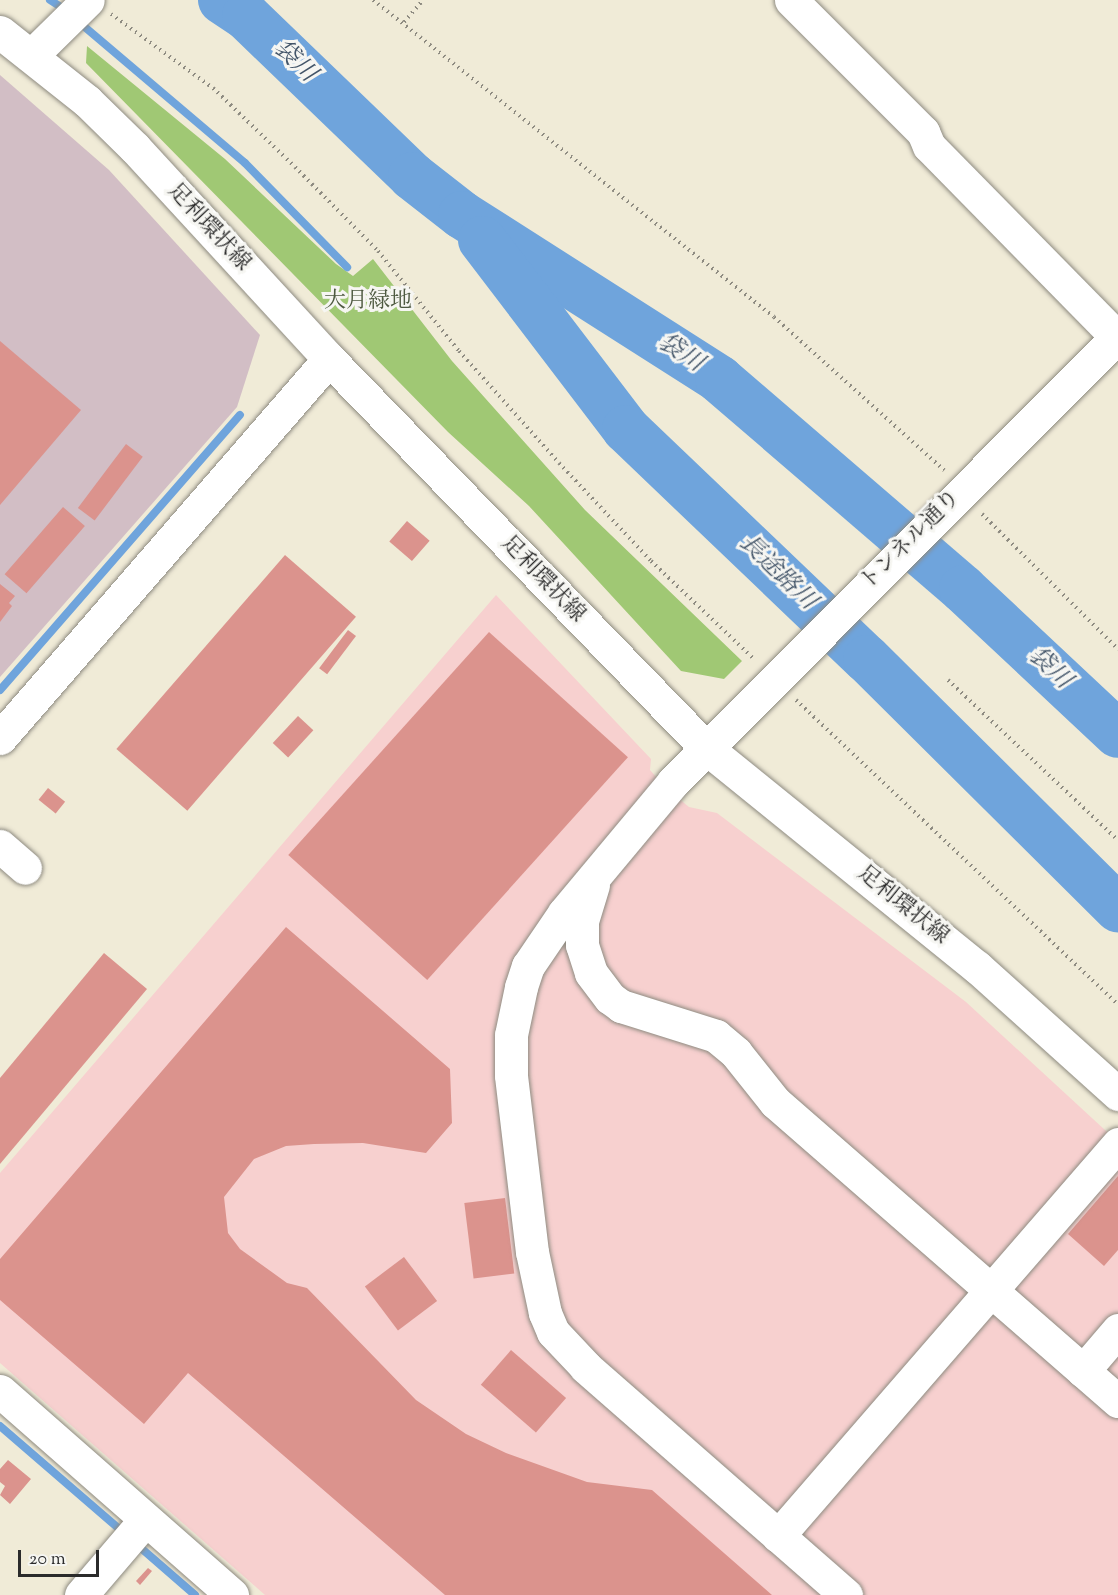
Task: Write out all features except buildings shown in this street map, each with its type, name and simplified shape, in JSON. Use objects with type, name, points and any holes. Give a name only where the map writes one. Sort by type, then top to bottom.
[{"type":"street","points":[[791,0],[923,132],[929,146],[1118,337]]},
{"type":"street","points":[[32,55],[96,4]]},
{"type":"street","name":"足利環状線","points":[[0,32],[32,55],[87,101],[135,148],[329,359],[705,747],[977,967],[1118,1094]]},
{"type":"street","name":"トンネル通り","points":[[846,1595],[586,1367],[554,1332],[545,1313],[532,1252],[511,1075],[511,1035],[528,966],[597,872],[705,747],[1118,337]]},
{"type":"street","points":[[0,738],[329,359]]},
{"type":"street","points":[[0,846],[25,868]]},
{"type":"street","points":[[597,872],[582,921],[582,945],[600,987],[621,1006],[716,1036],[736,1053],[758,1084],[1118,1401]]},
{"type":"street","points":[[778,1536],[1118,1144]]},
{"type":"street","points":[[1083,1371],[1118,1330]]},
{"type":"street","points":[[0,1391],[232,1595]]},
{"type":"street","points":[[81,1595],[145,1520]]},
{"type":"path","points":[[373,0],[774,317],[1118,649]]},
{"type":"path","points":[[404,23],[423,0]]},
{"type":"path","points":[[96,4],[213,88],[295,166],[378,251],[459,351],[558,463],[651,561],[775,676],[1118,1004]]},
{"type":"path","points":[[948,680],[1118,840]]},
{"type":"shaded area","points":[[0,75],[109,170],[260,335],[237,407],[0,677]]},
{"type":"shaded area","points":[[496,595],[651,759],[650,770],[667,789],[689,807],[717,813],[966,1002],[1118,1142],[1118,1595],[265,1595],[0,1363],[0,1173]]},
{"type":"green space","name":"大月緑地","points":[[87,46],[225,159],[336,264],[353,276],[373,259],[452,361],[585,510],[742,661],[724,679],[681,671],[529,506],[448,432],[86,63]]},
{"type":"waterway","points":[[50,0],[64,9]]},
{"type":"waterway","name":"袋川","points":[[222,0],[246,16],[412,176],[462,215],[719,379],[963,589],[1118,734]]},
{"type":"waterway","points":[[80,23],[245,163],[347,267]]},
{"type":"waterway","name":"長途路川","points":[[482,240],[626,429],[867,659],[1118,908]]},
{"type":"waterway","points":[[0,690],[240,415]]},
{"type":"waterway","points":[[0,1426],[125,1534]]},
{"type":"waterway","points":[[134,1542],[195,1595]]}]
